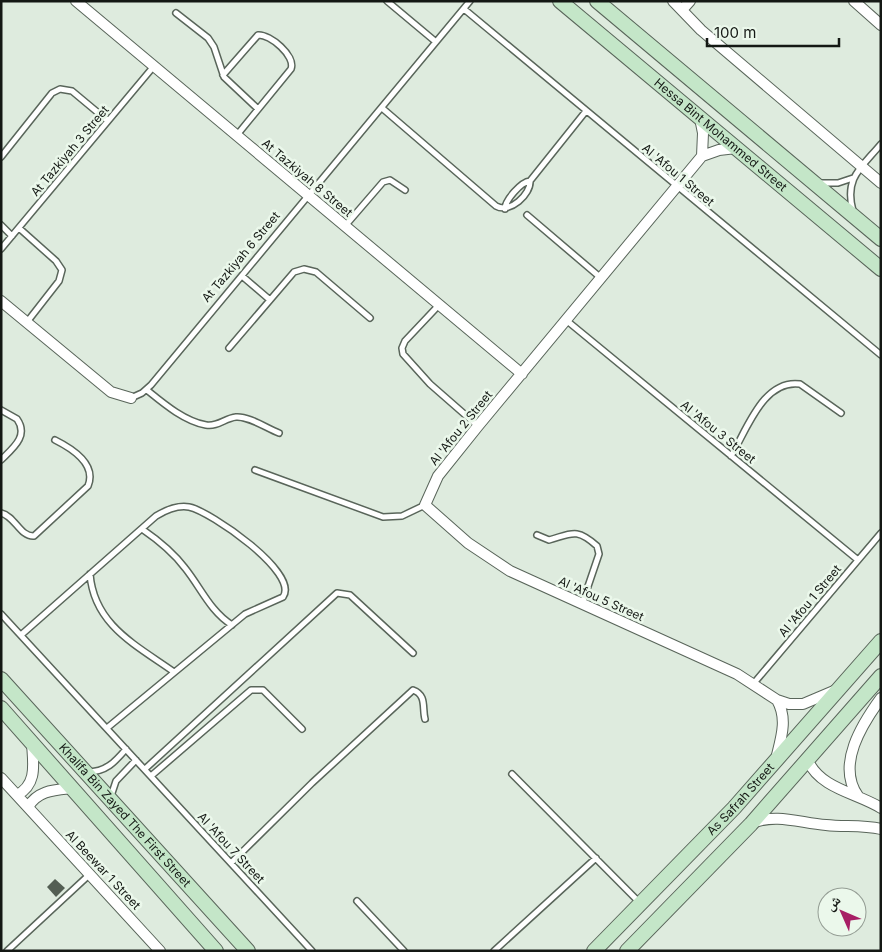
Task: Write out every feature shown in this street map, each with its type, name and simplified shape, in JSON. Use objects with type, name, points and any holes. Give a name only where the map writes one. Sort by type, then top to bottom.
[{"type":"street","name":"At Tazkiyah 8 Street","points":[[76,1],[522,374]]},
{"type":"street","name":"Hessa Bint Mohammed Street","points":[[560,1],[881,269]]},
{"type":"street","name":"Hessa Bint Mohammed Street","points":[[597,1],[881,239]]},
{"type":"street","points":[[673,1],[701,30],[881,183]]},
{"type":"street","points":[[682,10],[690,1]]},
{"type":"street","points":[[854,1],[881,25]]},
{"type":"street","points":[[700,118],[703,133],[702,156],[719,150],[736,148]]},
{"type":"street","name":"Al 'Afou 2 Street","points":[[425,505],[438,476],[702,156]]},
{"type":"street","name":"At Tazkiyah 6 Street","points":[[1,301],[111,392],[131,398]]},
{"type":"street","name":"Al 'Afou 5 Street","points":[[425,505],[468,543],[497,563],[581,604],[754,683],[776,700],[789,704],[803,704],[841,688]]},
{"type":"street","name":"As Safrah Street","points":[[594,951],[776,763],[881,640]]},
{"type":"street","name":"As Safrah Street","points":[[627,951],[751,824],[881,676]]},
{"type":"street","name":"Khalifa Bin Zayed The First Street","points":[[1,679],[110,802],[248,951]]},
{"type":"street","points":[[858,796],[850,779],[850,758],[866,721],[881,698]]},
{"type":"street","points":[[776,700],[782,710],[784,723],[776,763]]},
{"type":"street","name":"Khalifa Bin Zayed The First Street","points":[[1,708],[216,951]]},
{"type":"street","points":[[17,795],[26,788],[33,775],[32,742]]},
{"type":"street","points":[[808,761],[814,772],[823,780],[881,808]]},
{"type":"street","name":"Al Beewar 1 Street","points":[[1,778],[160,951]]},
{"type":"street","points":[[28,807],[34,798],[43,792],[73,788]]},
{"type":"street","points":[[751,824],[777,818],[816,824],[881,829]]},
{"type":"lane","points":[[387,1],[436,42]]},
{"type":"lane","name":"At Tazkiyah 6 Street","points":[[131,398],[147,390],[470,1]]},
{"type":"lane","name":"Al 'Afou 1 Street","points":[[464,9],[881,355]]},
{"type":"lane","points":[[176,12],[211,42],[223,75],[258,110]]},
{"type":"lane","points":[[223,75],[258,35],[267,37],[290,56],[292,61],[291,69],[237,135]]},
{"type":"lane","name":"At Tazkiyah 3 Street","points":[[1,249],[154,66]]},
{"type":"lane","points":[[1,157],[52,93],[60,89],[72,91],[108,121]]},
{"type":"lane","points":[[382,108],[496,206],[505,209],[507,202],[524,182],[530,181],[586,111]]},
{"type":"lane","points":[[814,182],[838,183],[852,178],[881,144]]},
{"type":"lane","points":[[852,178],[850,194],[856,217]]},
{"type":"lane","points":[[345,226],[382,182],[390,180],[404,190]]},
{"type":"lane","points":[[527,215],[601,278]]},
{"type":"lane","points":[[1,226],[12,236]]},
{"type":"lane","points":[[19,228],[56,261],[62,270],[60,281],[27,322]]},
{"type":"lane","points":[[229,348],[294,272],[308,269],[316,272],[370,318]]},
{"type":"lane","points":[[242,276],[270,300]]},
{"type":"lane","points":[[440,305],[405,342],[403,354],[430,384],[478,426]]},
{"type":"lane","name":"Al 'Afou 3 Street","points":[[566,320],[858,560]]},
{"type":"lane","points":[[731,456],[758,410],[769,395],[780,386],[800,384],[841,413]]},
{"type":"lane","points":[[147,390],[173,410],[204,424],[214,425],[232,418],[242,417],[278,433]]},
{"type":"lane","points":[[1,410],[17,418],[22,431],[18,443],[1,460]]},
{"type":"lane","points":[[1,513],[8,516],[27,535],[34,536],[88,486],[90,476],[84,462],[71,450],[55,440]]},
{"type":"lane","points":[[256,470],[383,517],[402,516],[425,505]]},
{"type":"lane","points":[[21,635],[162,512],[175,508],[190,507],[232,531],[271,563],[286,585],[285,594],[281,598],[254,609],[232,625],[106,728]]},
{"type":"lane","points":[[142,529],[175,556],[194,579],[210,606],[232,625]]},
{"type":"lane","points":[[537,535],[549,540],[567,533],[575,533],[597,546],[599,554],[581,604]]},
{"type":"lane","name":"Al 'Afou 1 Street","points":[[754,683],[881,533]]},
{"type":"lane","points":[[90,574],[96,603],[110,624],[174,672]]},
{"type":"lane","points":[[145,769],[337,593],[350,595],[412,653]]},
{"type":"lane","name":"Al 'Afou 7 Street","points":[[1,614],[312,951]]},
{"type":"lane","points":[[151,776],[250,690],[263,690],[302,729]]},
{"type":"lane","points":[[231,863],[312,783],[413,690],[419,693],[424,701],[425,719]]},
{"type":"lane","points":[[82,771],[94,772],[104,769],[114,762],[126,749]]},
{"type":"lane","points":[[110,802],[116,781],[136,760]]},
{"type":"lane","points":[[512,774],[641,904]]},
{"type":"lane","points":[[494,951],[596,858]]},
{"type":"lane","points":[[7,951],[90,874]]},
{"type":"lane","points":[[357,901],[404,951]]},
{"type":"building","points":[[55,879],[65,888],[56,897],[47,887]]}]
